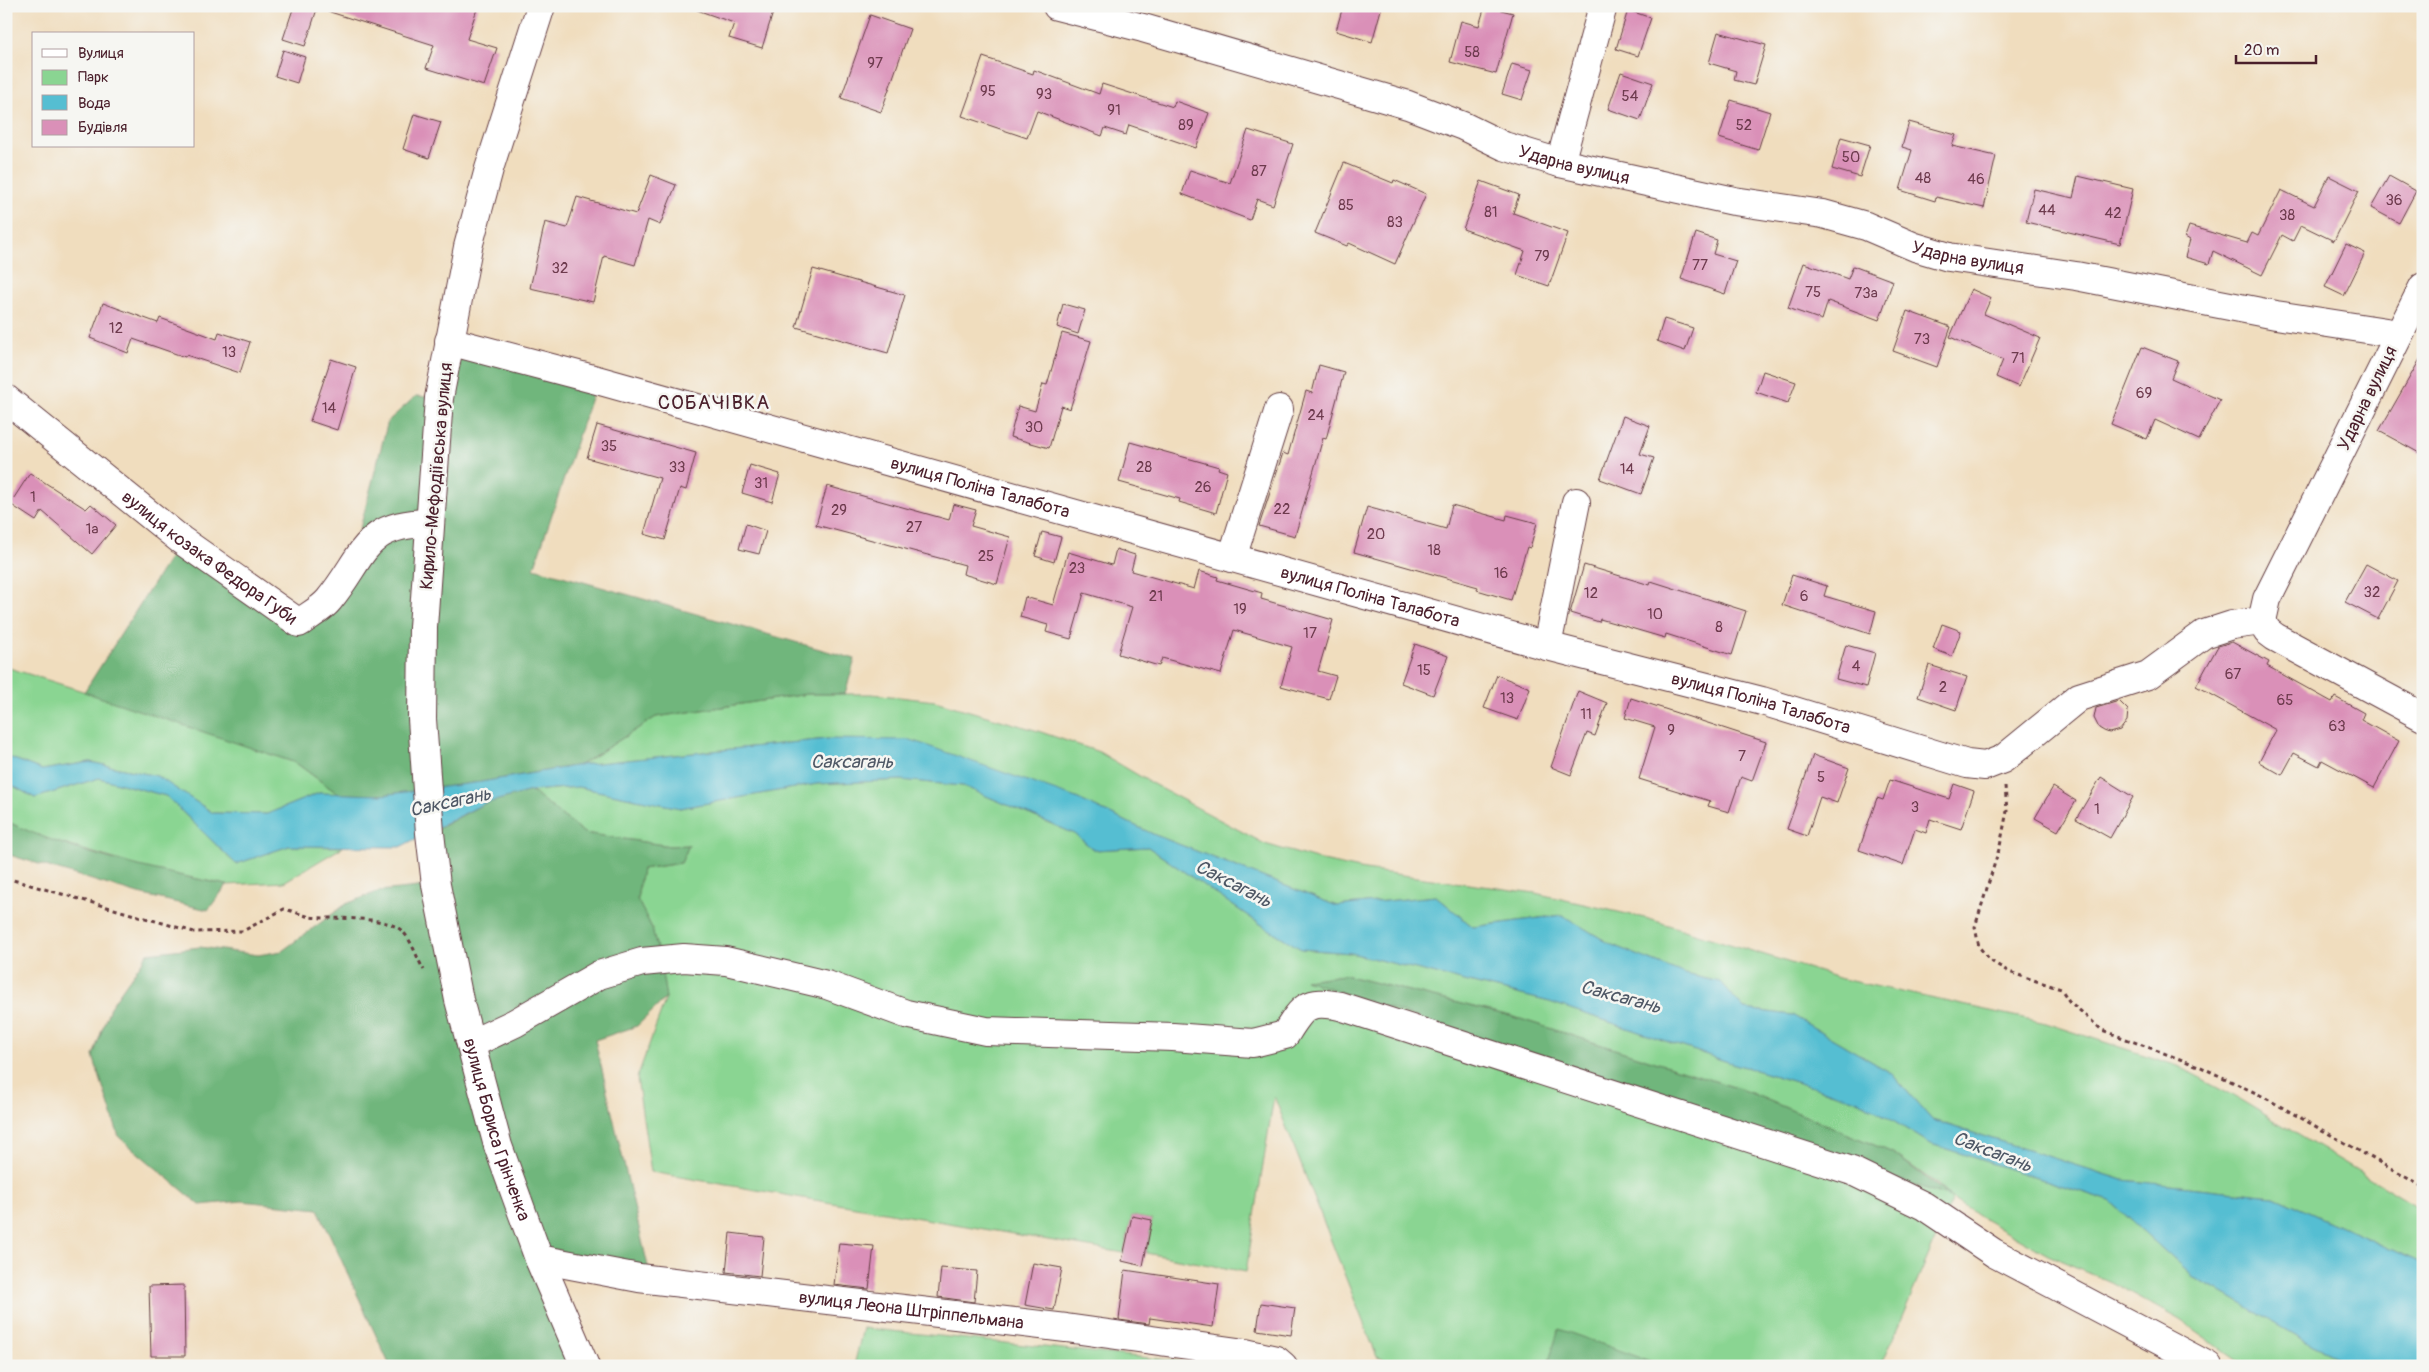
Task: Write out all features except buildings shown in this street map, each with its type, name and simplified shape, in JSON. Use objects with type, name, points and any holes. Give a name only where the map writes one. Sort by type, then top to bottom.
[{"type":"street","name":"Кирило-Мефодіївська вулиця","points":[[436,885],[430,833],[422,719],[423,628],[439,398],[468,247],[489,168],[541,6]]},
{"type":"street","name":"Ударна вулиця","points":[[1057,6],[1144,28],[1408,105],[1463,126],[1504,146],[1560,163],[1734,202],[1823,214],[1866,226],[1915,247],[1949,257],[2076,276],[2276,315],[2399,334],[2267,599],[2262,621]]},
{"type":"street","points":[[1560,163],[1603,6]]},
{"type":"street","points":[[2399,334],[2423,287]]},
{"type":"street","name":"вулиця Поліна Талабота","points":[[449,341],[606,382],[1547,646],[1762,701],[1967,764],[1986,766],[2003,759],[2079,697],[2148,675],[2204,634],[2232,625],[2262,621]]},
{"type":"street","name":"вулиця козака Федора Губи","points":[[6,399],[181,540],[299,623],[328,601],[350,568],[376,535],[406,523],[430,523]]},
{"type":"street","points":[[1232,558],[1278,409]]},
{"type":"street","points":[[1547,646],[1576,502]]},
{"type":"street","points":[[2262,621],[2267,631],[2275,637],[2423,717]]},
{"type":"street","name":"вулиця Бориса Грінченка","points":[[436,885],[448,954],[498,1146],[539,1259],[585,1366]]},
{"type":"street","points":[[471,1044],[515,1023],[599,975],[642,962],[684,958],[726,961],[827,985],[906,1014],[986,1032],[1173,1037],[1252,1043],[1285,1035],[1301,1010],[1321,1002],[1368,1015],[1852,1171],[1924,1206],[1994,1253],[2208,1366]]},
{"type":"street","name":"вулиця Леона Штріппельмана","points":[[539,1259],[639,1278],[1066,1328],[1245,1353],[1276,1360],[1283,1366]]},
{"type":"path","points":[[2003,759],[2007,811],[2000,846],[1975,927],[1979,947],[1992,961],[2009,972],[2061,989],[2069,1001],[2102,1030],[2201,1067],[2262,1096],[2423,1187]]},
{"type":"path","points":[[6,878],[194,932],[243,931],[284,909],[309,916],[343,920],[358,918],[385,923],[403,932],[427,975]]},
{"type":"green space","points":[[449,341],[597,380],[534,568],[855,659],[845,694],[807,694],[656,717],[580,765],[481,782],[382,795],[338,794],[296,763],[84,692],[181,540],[299,623],[350,567],[388,421],[416,396],[439,398]]},
{"type":"green space","points":[[6,667],[143,710],[296,763],[338,794],[319,793],[267,814],[213,813],[157,776],[90,762],[42,770],[6,756]]},
{"type":"green space","points":[[807,694],[872,694],[935,701],[1035,730],[1099,752],[1153,784],[1265,844],[1323,861],[1365,870],[1535,893],[1649,919],[1842,979],[2046,1023],[2178,1066],[2229,1093],[2423,1210],[2423,1264],[2273,1196],[2123,1180],[1932,1120],[1891,1073],[1792,1015],[1744,1009],[1720,982],[1685,974],[1612,945],[1562,915],[1473,927],[1436,896],[1337,906],[1155,835],[1076,798],[827,739],[580,765],[656,717]]},
{"type":"green space","points":[[99,778],[166,796],[236,864],[289,846],[343,847],[284,882],[227,885],[148,869],[40,837],[6,821],[6,782],[35,798]]},
{"type":"green space","points":[[902,780],[963,786],[1075,834],[1094,850],[1148,847],[1254,920],[1301,949],[1351,953],[1550,1002],[1728,1062],[1860,1101],[1931,1144],[2110,1201],[2191,1275],[2313,1345],[2358,1366],[2244,1365],[2180,1320],[2111,1282],[2048,1255],[1984,1219],[1953,1198],[1881,1366],[1402,1366],[1377,1357],[1274,1096],[1246,1272],[1146,1253],[1152,1220],[1132,1216],[1124,1253],[651,1172],[637,1078],[666,998],[652,928],[637,899],[642,869],[681,863],[689,845],[670,846],[584,833],[531,791],[578,787],[680,808],[817,784]],"holes":[[[1344,975],[1514,1017],[1746,1091],[1893,1153],[1937,1184],[1951,1197],[1306,980]]]},
{"type":"green space","points":[[531,791],[584,833],[670,846],[689,845],[681,863],[642,869],[637,899],[652,928],[660,960],[666,998],[637,1026],[595,1040],[651,1279],[539,1259],[585,1366],[390,1366],[318,1209],[242,1201],[200,1205],[119,1137],[93,1056],[110,1007],[148,953],[200,947],[258,955],[282,951],[346,904],[380,891],[436,885],[430,833],[483,804]]},
{"type":"green space","points":[[6,821],[33,833],[87,852],[143,867],[227,885],[208,910],[135,893],[6,854]]},
{"type":"green space","points":[[1344,975],[1514,1017],[1746,1091],[1893,1153],[1953,1198],[1305,980]]},
{"type":"green space","points":[[863,1328],[1225,1366],[854,1366]]},
{"type":"green space","points":[[1559,1329],[1664,1366],[1547,1366]]},
{"type":"water","name":"Саксагань","points":[[827,739],[911,740],[1076,798],[1155,835],[1337,906],[1436,896],[1473,927],[1562,915],[1612,945],[1685,974],[1720,982],[1744,1009],[1792,1015],[1891,1073],[1932,1120],[2123,1180],[2273,1196],[2423,1264],[2423,1366],[2358,1366],[2313,1345],[2191,1275],[2110,1201],[1931,1144],[1860,1101],[1728,1062],[1550,1002],[1351,953],[1301,949],[1254,920],[1148,847],[1094,850],[1075,834],[963,786],[901,780],[817,784],[680,808],[578,787],[531,791],[483,804],[400,847],[289,846],[236,864],[166,796],[99,778],[35,798],[6,782],[6,756],[42,770],[90,762],[157,776],[213,813],[267,814],[319,793],[382,795],[481,782],[580,765]]},
{"type":"district","name":"СОБАЧІВКА","points":[[714,402]]}]
